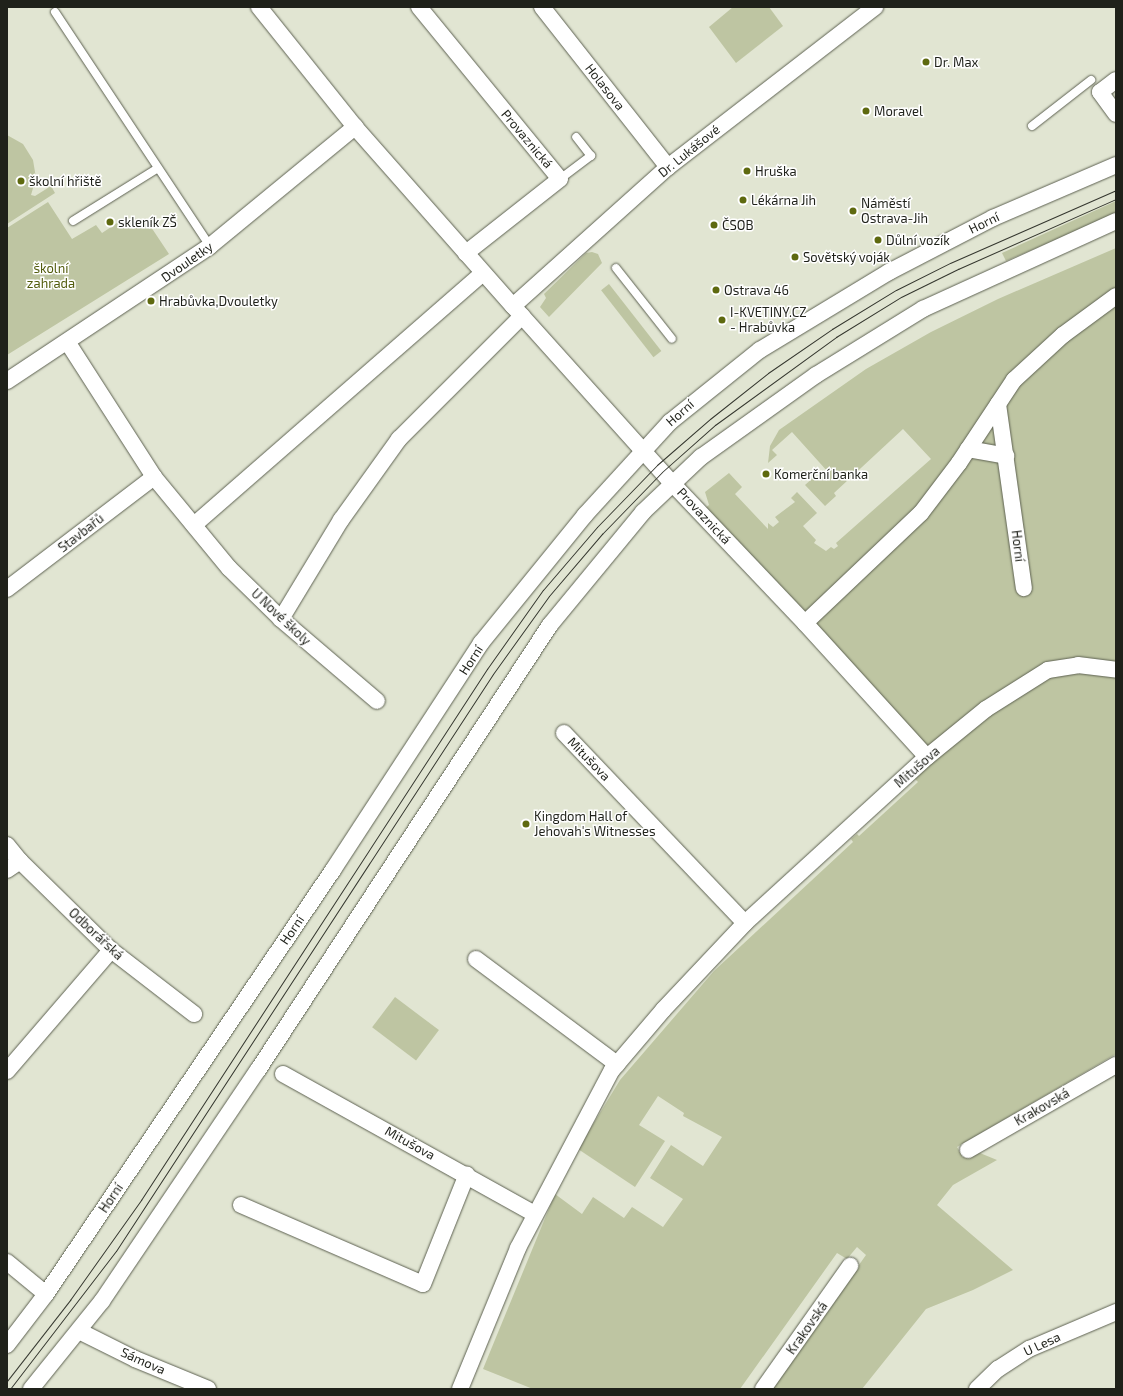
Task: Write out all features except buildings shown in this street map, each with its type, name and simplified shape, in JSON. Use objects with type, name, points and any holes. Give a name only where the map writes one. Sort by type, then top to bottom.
[{"type":"street","name":"Provaznická","points":[[259,7],[355,127],[466,253],[672,483],[805,623],[927,757]]},
{"type":"street","name":"Provaznická","points":[[419,7],[560,179],[466,253]]},
{"type":"street","name":"Holasova","points":[[542,7],[668,167]]},
{"type":"street","name":"Dr. Lukášové","points":[[281,619],[341,520],[399,439],[518,311],[668,167],[873,7]]},
{"type":"street","points":[[1116,80],[1100,92],[1116,114]]},
{"type":"street","name":"Dvouletky","points":[[7,381],[68,343],[210,246],[355,127]]},
{"type":"street","name":"Horní","points":[[7,1345],[46,1294],[333,870],[481,643],[585,515],[643,450],[675,417],[754,355],[889,272],[993,218],[1116,166]]},
{"type":"street","points":[[31,1389],[80,1331],[263,1063],[550,625],[643,512],[701,457],[816,375],[923,309],[1116,221]]},
{"type":"street","points":[[194,525],[484,273]]},
{"type":"street","points":[[805,623],[921,514],[968,449],[1014,380],[1063,335],[1116,296]]},
{"type":"street","name":"U Nové školy","points":[[68,343],[154,477],[229,568],[281,619],[377,701]]},
{"type":"street","name":"Horní","points":[[998,404],[1024,588]]},
{"type":"street","points":[[968,449],[1006,456]]},
{"type":"street","name":"Stavbařů","points":[[7,589],[154,477]]},
{"type":"street","name":"Mitušova","points":[[460,1389],[518,1248],[535,1214],[617,1064],[663,1010],[745,923],[927,757],[986,710],[1048,670],[1078,665],[1116,670]]},
{"type":"street","name":"Mitušova","points":[[564,733],[745,923]]},
{"type":"street","name":"Odborářská","points":[[7,845],[13,866],[111,950],[194,1014]]},
{"type":"street","points":[[7,1071],[111,950]]},
{"type":"street","points":[[476,959],[617,1064]]},
{"type":"street","name":"Krakovská","points":[[968,1150],[1116,1065]]},
{"type":"street","name":"Mitušova","points":[[283,1074],[467,1174],[535,1214]]},
{"type":"street","points":[[241,1205],[423,1284],[467,1174]]},
{"type":"street","points":[[7,1262],[46,1294]]},
{"type":"street","name":"Krakovská","points":[[763,1389],[850,1266]]},
{"type":"street","name":"U Lesa","points":[[977,1389],[998,1369],[1029,1348],[1116,1312]]},
{"type":"street","name":"Sámova","points":[[80,1331],[135,1359],[208,1389]]},
{"type":"lane","points":[[55,12],[210,246]]},
{"type":"lane","points":[[1032,126],[1091,80]]},
{"type":"lane","points":[[560,179],[591,156],[576,137]]},
{"type":"lane","points":[[73,222],[158,168]]},
{"type":"lane","points":[[616,268],[672,339]]},
{"type":"green space","points":[[733,7],[769,7],[783,26],[736,63],[709,27]]},
{"type":"green space","name":"školní hřiště","points":[[7,135],[23,144],[33,160],[36,178],[31,195],[35,196],[51,186],[55,193],[7,224]]},
{"type":"green space","points":[[1116,201],[1116,214],[1006,261],[1002,253]]},
{"type":"green space","name":"školní zahrada","points":[[48,202],[72,239],[96,225],[102,233],[123,219],[129,228],[145,218],[169,254],[7,355],[7,228]]},
{"type":"green space","points":[[1116,248],[1116,1054],[957,1147],[963,1157],[975,1151],[997,1160],[953,1185],[937,1205],[1013,1270],[973,1290],[926,1309],[862,1389],[771,1389],[866,1255],[857,1247],[847,1259],[837,1253],[740,1389],[533,1389],[483,1369],[555,1194],[582,1214],[593,1197],[624,1218],[632,1207],[663,1227],[683,1199],[650,1178],[671,1145],[703,1166],[722,1137],[683,1116],[684,1113],[658,1096],[639,1125],[665,1141],[635,1187],[578,1149],[620,1080],[714,971],[853,842],[851,839],[857,834],[859,836],[918,782],[914,778],[935,758],[704,509],[709,505],[705,492],[729,473],[742,487],[735,494],[768,529],[768,523],[773,527],[779,522],[775,517],[795,502],[791,498],[797,492],[817,513],[803,526],[816,540],[814,543],[826,551],[831,547],[834,549],[838,546],[836,543],[931,459],[903,429],[834,493],[836,496],[825,506],[805,485],[814,477],[820,479],[828,472],[792,432],[772,450],[777,455],[768,463],[770,446],[779,430],[866,369],[931,332],[998,299]]},
{"type":"green space","points":[[592,252],[598,254],[602,263],[549,317],[540,307],[546,298],[544,294],[586,253]]},
{"type":"green space","points":[[609,284],[661,351],[653,357],[601,290]]},
{"type":"green space","points":[[395,997],[439,1030],[416,1060],[372,1027]]},
{"type":"tram line","points":[[7,1381],[70,1300],[141,1200],[487,669],[543,590],[597,527],[657,465],[710,419],[768,373],[832,329],[896,290],[950,263],[1116,190]]},
{"type":"tram line","points":[[10,1389],[116,1251],[493,674],[549,596],[602,534],[662,472],[715,425],[836,337],[901,297],[958,269],[1116,199]]},
{"type":"place","name":"Dr. Max","points":[[926,62]]},
{"type":"place","name":"Moravel","points":[[866,111]]},
{"type":"place","name":"Hruška","points":[[747,171]]},
{"type":"place","name":"školní hřiště","points":[[21,181]]},
{"type":"place","name":"Lékárna Jih","points":[[743,200]]},
{"type":"place","name":"Náměstí Ostrava-Jih","points":[[853,211]]},
{"type":"place","name":"skleník ZŠ","points":[[110,222]]},
{"type":"place","name":"ČSOB","points":[[714,225]]},
{"type":"place","name":"Důlní vozík","points":[[878,240]]},
{"type":"place","name":"Sovětský voják","points":[[795,257]]},
{"type":"place","name":"Ostrava 46","points":[[716,290]]},
{"type":"place","name":"Hrabůvka,Dvouletky","points":[[151,301]]},
{"type":"place","name":"I-KVETINY.CZ - Hrabůvka","points":[[722,320]]},
{"type":"place","name":"Komerční banka","points":[[766,474]]},
{"type":"place","name":"Kingdom Hall of Jehovah's Witnesses","points":[[526,824]]}]
